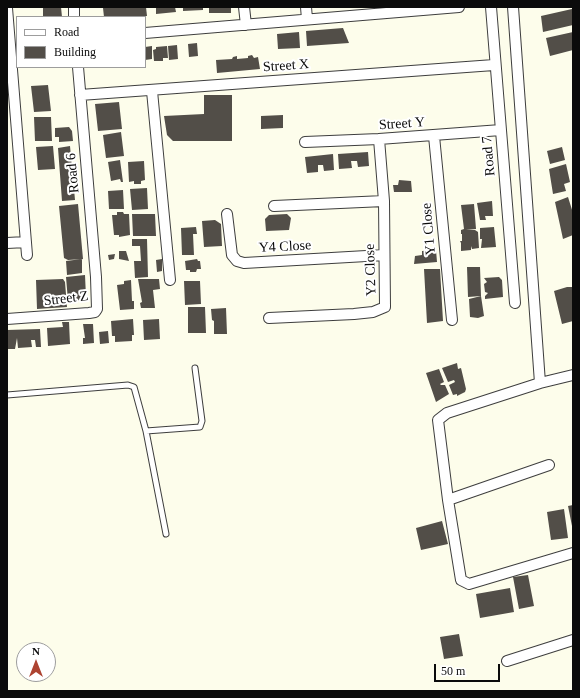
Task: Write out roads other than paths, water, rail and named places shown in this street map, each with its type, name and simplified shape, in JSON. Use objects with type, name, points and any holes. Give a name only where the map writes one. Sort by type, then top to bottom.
[{"type":"street","points":[[244,7],[246,25]]},
{"type":"street","points":[[306,7],[307,19]]},
{"type":"street","points":[[146,33],[307,19],[368,10],[459,7]]},
{"type":"street","name":"Road 7","points":[[491,7],[494,65],[516,303]]},
{"type":"street","points":[[513,7],[540,383]]},
{"type":"street","points":[[7,8],[27,255]]},
{"type":"street","name":"Street X","points":[[80,96],[494,65]]},
{"type":"street","name":"Road 6","points":[[78,68],[96,277]]},
{"type":"street","points":[[152,91],[170,280]]},
{"type":"street","name":"Street Y","points":[[306,142],[379,140],[501,130]]},
{"type":"street","name":"Y1 Close","points":[[434,136],[452,320]]},
{"type":"street","name":"Y2 Close","points":[[269,318],[354,314],[380,310],[385,307],[384,201],[379,140]]},
{"type":"street","points":[[274,206],[384,201]]},
{"type":"street","name":"Y4 Close","points":[[227,214],[232,254],[237,261],[244,263],[384,255]]},
{"type":"street","points":[[7,243],[26,242]]},
{"type":"street","name":"Street Z","points":[[7,319],[94,313],[96,309],[96,277]]},
{"type":"street","points":[[573,375],[540,383],[441,416],[438,420],[448,500],[461,580],[469,584],[573,554]]},
{"type":"street","points":[[448,500],[549,466]]},
{"type":"street","points":[[507,661],[573,640]]},
{"type":"lane","points":[[146,431],[200,427],[202,421],[195,368]]},
{"type":"lane","points":[[7,395],[128,385],[134,387],[146,431],[166,534]]}]
